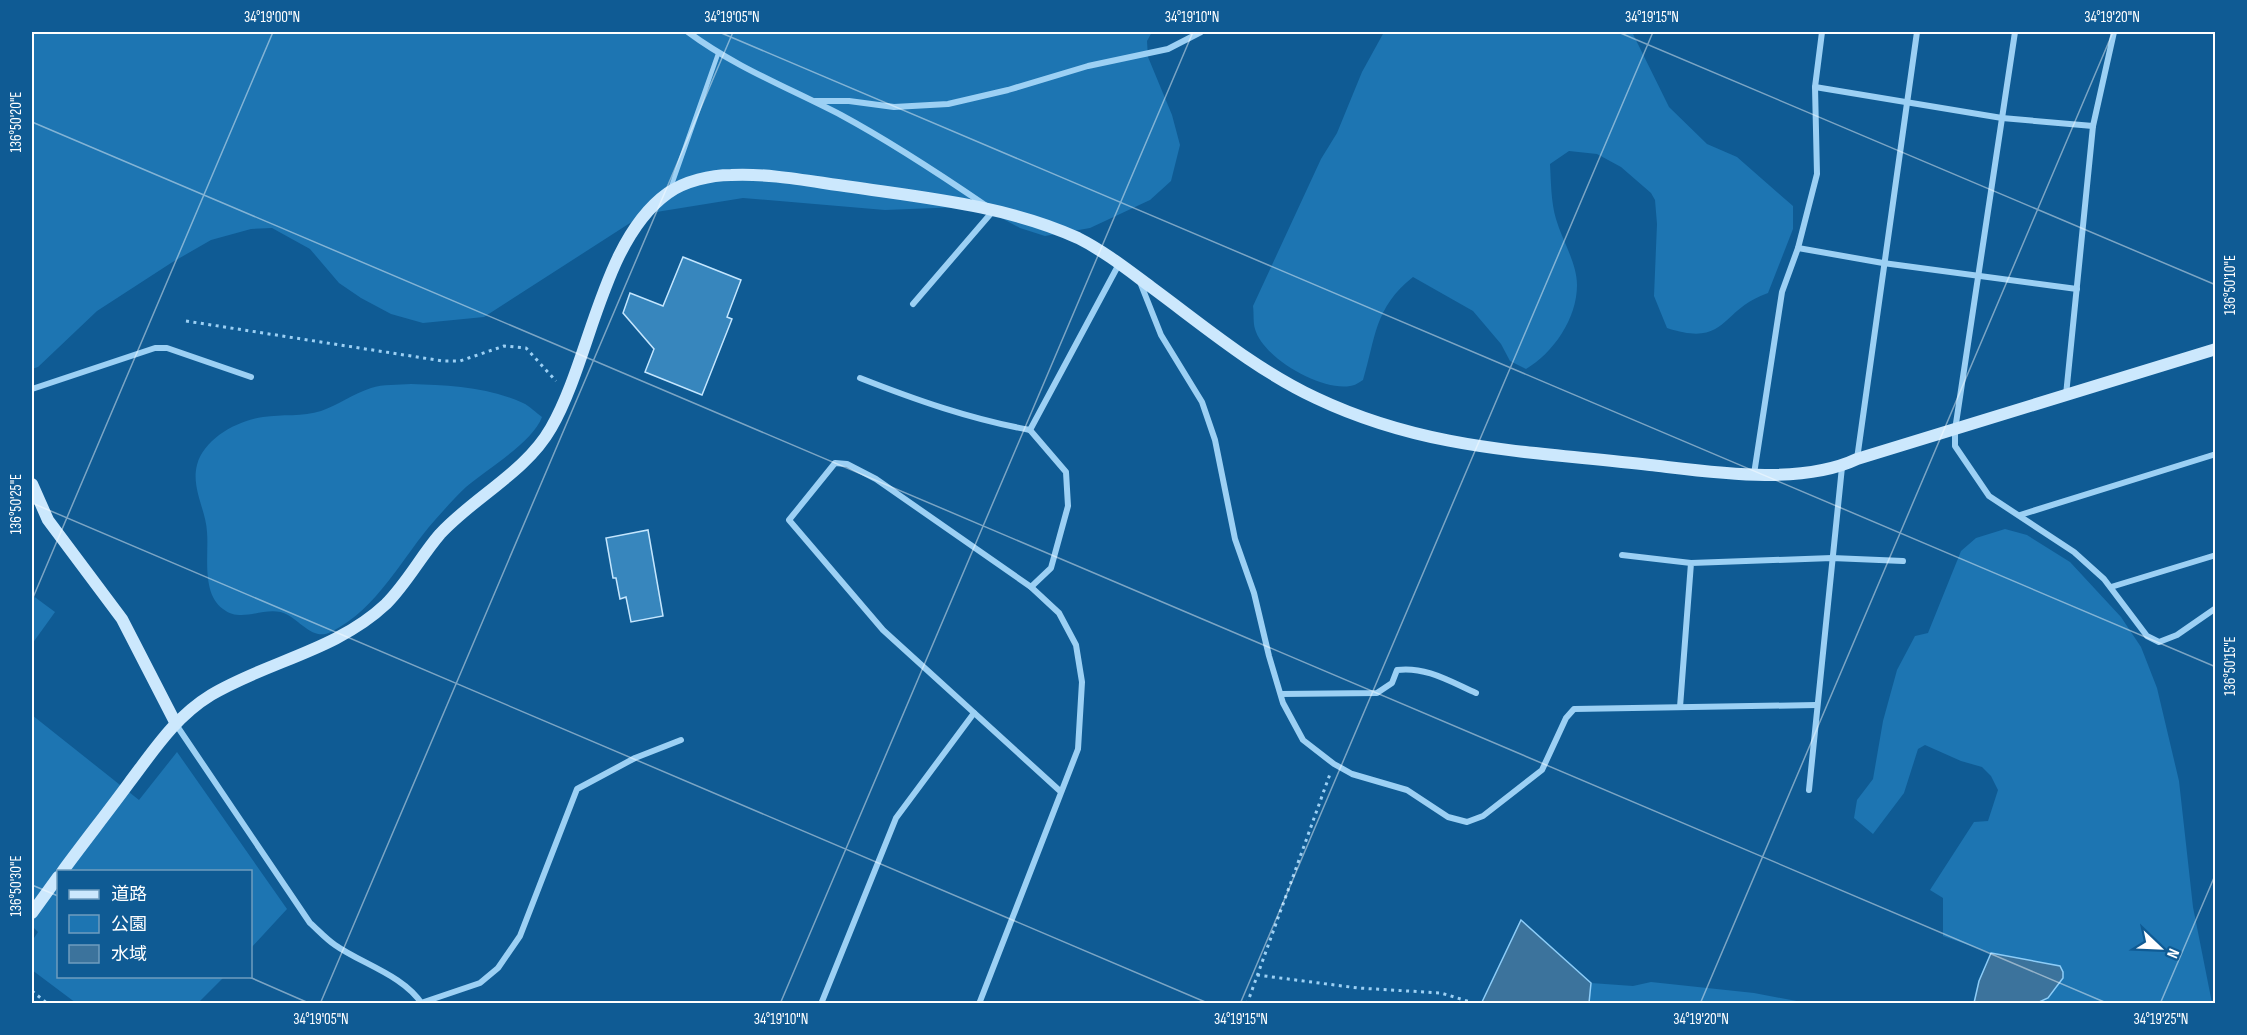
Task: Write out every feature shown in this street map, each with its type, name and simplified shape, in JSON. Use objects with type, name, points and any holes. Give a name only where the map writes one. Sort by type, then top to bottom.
[{"type":"street","points":[[688,32],[718,54],[813,101],[932,169],[993,211]]},
{"type":"street","points":[[813,101],[849,101],[894,107],[948,104],[1008,90],[1088,66],[1168,49],[1201,32]]},
{"type":"street","points":[[1754,474],[1782,292],[1798,248],[1817,174],[1815,87],[1822,32]]},
{"type":"street","points":[[1857,459],[1917,32]]},
{"type":"street","points":[[2015,32],[1955,430],[1955,446],[1989,496],[2074,552],[2111,587],[2147,636],[2159,642],[2177,635],[2216,608]]},
{"type":"street","points":[[2066,395],[2093,126],[2114,32]]},
{"type":"street","points":[[1815,87],[2002,118],[2093,126]]},
{"type":"street","points":[[64,870],[175,722],[204,699],[244,676],[291,661],[346,635],[385,605],[416,569],[436,539],[464,511],[520,465],[549,431],[567,394],[625,244],[645,216],[670,192],[699,179],[731,175],[796,179],[993,211],[1048,226],[1080,239],[1119,264],[1257,364],[1315,398],[1393,429],[1452,444],[1552,457],[1774,475],[1842,467],[1857,459],[2216,349]]},
{"type":"street","points":[[913,304],[993,211]]},
{"type":"street","points":[[1798,248],[1883,263],[2077,289]]},
{"type":"street","points":[[1030,430],[1119,264]]},
{"type":"street","points":[[1138,277],[1161,335],[1202,402],[1215,440],[1235,539],[1254,593],[1281,694],[1303,740],[1334,764],[1352,774],[1407,790],[1448,817],[1467,822],[1483,816],[1542,770],[1566,718],[1574,709],[1816,705]]},
{"type":"street","points":[[32,389],[155,348],[167,348],[251,377]]},
{"type":"street","points":[[860,378],[931,406],[988,423],[1030,430],[1066,472],[1068,506],[1051,568],[1031,587]]},
{"type":"street","points":[[2020,515],[2216,454]]},
{"type":"street","points":[[979,1004],[1078,749],[1082,682],[1076,645],[1059,613],[1031,587],[876,479],[847,464],[835,464],[789,520],[883,630],[1060,791]]},
{"type":"street","points":[[1809,790],[1842,467]]},
{"type":"street","points":[[32,484],[37,502],[48,520],[122,619],[175,722],[310,923],[333,945],[399,983],[422,1003],[480,983],[498,968],[520,936],[577,789],[635,758],[681,740]]},
{"type":"street","points":[[1622,555],[1691,563],[1832,558],[1903,561]]},
{"type":"street","points":[[2111,587],[2216,555]]},
{"type":"street","points":[[1680,707],[1691,563]]},
{"type":"street","points":[[1281,694],[1377,693],[1392,683],[1397,670],[1408,668],[1420,669],[1476,693]]},
{"type":"street","points":[[820,1004],[896,818],[974,713]]},
{"type":"street","points":[[32,913],[57,878]]},
{"type":"lane","points":[[670,192],[718,54]]},
{"type":"path","points":[[186,321],[443,361],[460,361],[504,346],[526,348],[567,394]]},
{"type":"path","points":[[1247,1004],[1334,764]]},
{"type":"path","points":[[1257,975],[1358,988],[1441,993],[1476,1004]]},
{"type":"path","points":[[32,991],[48,1004]]},
{"type":"green space","points":[[32,32],[1152,32],[1147,41],[1148,57],[1172,115],[1180,145],[1171,181],[1150,200],[1090,228],[1045,236],[1020,228],[992,213],[961,207],[885,210],[743,198],[644,214],[484,317],[423,323],[391,314],[361,298],[339,283],[310,249],[272,228],[251,229],[211,240],[171,263],[97,311],[38,367],[32,369]]},
{"type":"green space","points":[[1384,32],[1632,32],[1669,107],[1707,144],[1737,157],[1793,206],[1793,229],[1768,293],[1740,308],[1713,330],[1687,333],[1667,328],[1654,296],[1657,224],[1655,200],[1651,193],[1621,167],[1597,154],[1569,151],[1550,164],[1554,212],[1575,268],[1576,298],[1562,334],[1536,362],[1526,369],[1510,361],[1501,344],[1473,311],[1413,277],[1400,289],[1383,312],[1363,380],[1360,382],[1350,386],[1324,383],[1309,378],[1281,361],[1260,340],[1254,327],[1253,306],[1321,159],[1337,133],[1362,72]]},
{"type":"green space","points":[[411,384],[454,386],[496,393],[526,404],[542,417],[520,445],[454,499],[423,534],[376,596],[348,622],[331,632],[319,634],[308,630],[288,615],[280,612],[239,615],[223,609],[216,602],[209,584],[206,524],[196,482],[197,465],[206,447],[232,427],[253,419],[314,413],[371,388]]},
{"type":"green space","points":[[2005,529],[2027,535],[2070,562],[2121,617],[2141,647],[2157,688],[2179,781],[2193,907],[2212,1003],[2037,1003],[2048,998],[2062,979],[2060,966],[1991,953],[1943,936],[1943,898],[1930,890],[1974,822],[1988,821],[1998,790],[1991,776],[1982,767],[1961,761],[1925,745],[1918,749],[1904,793],[1873,834],[1854,818],[1857,800],[1873,779],[1883,721],[1897,670],[1915,636],[1928,633],[1961,551],[1976,538]]},
{"type":"green space","points":[[32,595],[55,612],[32,644]]},
{"type":"green space","points":[[32,715],[139,800],[177,752],[287,909],[252,947],[252,870],[57,870],[57,978],[223,978],[198,1003],[76,1003],[32,970],[32,941],[38,932],[32,926]]},
{"type":"green space","points":[[1651,982],[1754,993],[1807,1003],[1589,1004],[1591,983],[1633,986]]},
{"type":"water","points":[[1521,920],[1591,983],[1589,1003],[1482,1002]]},
{"type":"water","points":[[1991,953],[2060,966],[2063,978],[2048,998],[2037,1003],[1974,1003],[1979,981]]},
{"type":"building","points":[[683,257],[741,280],[727,317],[732,319],[702,395],[645,372],[654,349],[623,313],[630,293],[663,306]]},
{"type":"building","points":[[648,530],[663,616],[631,622],[626,597],[620,599],[616,578],[613,578],[606,538]]}]
